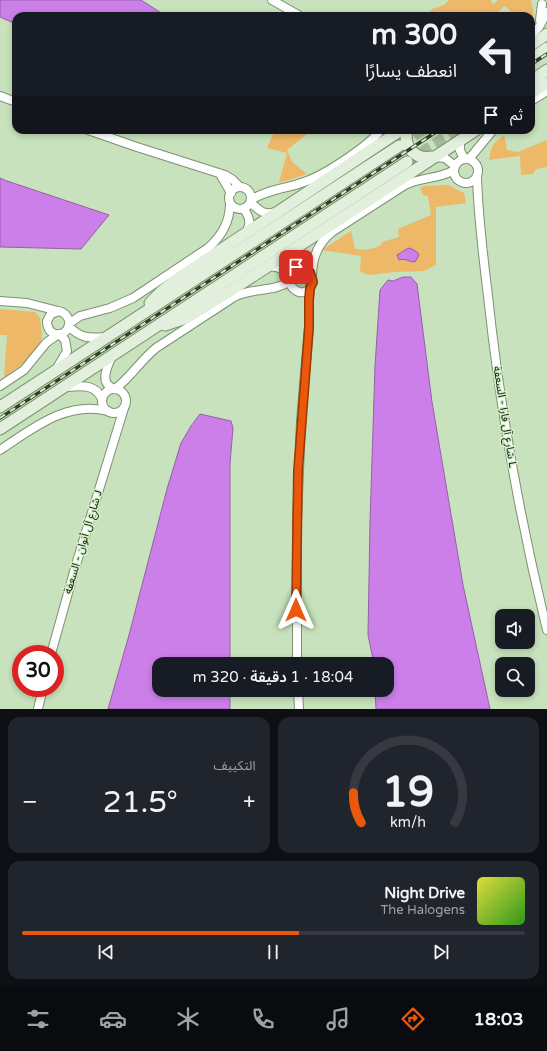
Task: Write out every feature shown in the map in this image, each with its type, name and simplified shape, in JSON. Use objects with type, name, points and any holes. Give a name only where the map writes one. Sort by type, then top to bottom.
[{"type":"main road","points":[[535,40],[543,30]]},
{"type":"main road","points":[[535,56],[547,48]]},
{"type":"main road","points":[[535,78],[547,70]]},
{"type":"main road","points":[[535,90],[547,83]]},
{"type":"main road","points":[[140,316],[154,299],[171,284],[246,232],[394,134]]},
{"type":"main road","points":[[407,134],[406,142],[412,152],[421,157],[432,157]]},
{"type":"main road","points":[[157,327],[179,321],[192,315],[290,252],[465,134]]},
{"type":"main road","points":[[0,407],[399,146]]},
{"type":"main road","points":[[0,430],[407,162]]},
{"type":"street","points":[[272,0],[293,12]]},
{"type":"street","points":[[543,4],[543,30]]},
{"type":"street","points":[[543,30],[547,12]]},
{"type":"street","points":[[535,98],[547,91]]},
{"type":"street","points":[[0,96],[12,100]]},
{"type":"street","points":[[99,134],[137,148],[229,177],[251,195],[251,201],[260,211],[266,214],[282,209]]},
{"type":"street","points":[[0,386],[24,370],[49,340],[65,332],[76,318],[84,314],[118,305],[136,296],[208,248],[216,240],[225,226],[251,201],[262,194],[273,190],[303,183],[316,178],[366,145],[377,134]]},
{"type":"street","points":[[465,134],[461,142],[460,150],[463,156],[472,160],[477,166]]},
{"type":"street","points":[[297,657],[297,515],[301,421],[310,288],[313,282],[312,276],[315,256],[320,244],[328,235],[411,182],[439,176],[455,168],[460,161],[468,159],[490,134]]},
{"type":"street","points":[[439,176],[457,179],[466,183],[473,181],[477,176],[477,166],[482,144]]},
{"type":"street","points":[[432,157],[445,158],[455,168],[455,176],[457,179]]},
{"type":"street","points":[[220,174],[231,193]]},
{"type":"street","name":"شارع آل فارا - السعفة L","points":[[477,176],[490,315],[503,410],[519,504],[547,630]]},
{"type":"street","name":"شارع آل فارا - السعفة L","points":[[466,183],[474,191],[479,202]]},
{"type":"street","points":[[225,226],[229,215],[229,199],[233,190],[273,190]]},
{"type":"street","points":[[230,203],[234,208],[241,209],[248,216],[250,222],[246,232]]},
{"type":"street","points":[[290,252],[293,264],[307,270],[312,276]]},
{"type":"street","points":[[0,450],[45,421],[68,412],[96,405],[105,393],[114,389],[131,374],[146,356],[156,348],[234,297],[247,291],[282,286],[290,281],[292,274],[302,269],[315,256]]},
{"type":"street","points":[[267,267],[276,266],[283,270],[292,287],[305,301],[309,313]]},
{"type":"street","points":[[274,288],[305,292],[310,288]]},
{"type":"street","points":[[0,301],[22,302],[61,312],[84,314]]},
{"type":"street","points":[[36,306],[48,323],[51,332],[58,335],[66,344],[67,350],[55,371]]},
{"type":"street","points":[[40,351],[46,337],[51,314],[61,312],[68,317],[69,325],[76,334],[83,337],[107,337]]},
{"type":"street","points":[[111,358],[105,377],[107,385],[121,391],[126,396]]},
{"type":"street","points":[[86,408],[118,412],[124,408],[126,404],[126,384],[131,374]]},
{"type":"street","points":[[66,387],[91,387],[98,392],[104,406],[116,421],[117,431]]},
{"type":"street","name":"شارع آل أنوان - السعفة J","points":[[54,645],[75,568],[124,408]]},
{"type":"street","points":[[38,709],[40,697]]},
{"type":"street","points":[[298,697],[299,709]]},
{"type":"shaded area","points":[[0,0],[141,0],[160,12],[12,12],[12,22],[0,17]]},
{"type":"shaded area","points":[[449,0],[490,0],[494,4],[498,0],[531,0],[533,12],[512,12],[505,6],[498,12],[430,12],[432,9],[444,5]]},
{"type":"shaded area","points":[[273,134],[307,134],[287,150],[292,162],[307,174],[279,182],[287,153],[267,148]]},
{"type":"shaded area","points":[[504,134],[507,150],[518,152],[547,140],[547,167],[536,169],[533,174],[521,175],[520,156],[489,160],[492,147]]},
{"type":"shaded area","points":[[0,178],[109,215],[81,249],[0,247]]},
{"type":"shaded area","points":[[448,185],[464,193],[466,203],[436,207],[436,265],[424,271],[370,275],[361,272],[360,270],[361,256],[322,250],[351,231],[355,249],[359,250],[375,248],[381,245],[382,242],[399,237],[398,229],[431,215],[428,196],[423,195],[420,188],[425,186]]},
{"type":"shaded area","points":[[410,248],[419,255],[415,262],[404,259],[399,260],[397,255]]},
{"type":"shaded area","points":[[403,277],[411,277],[417,284],[432,402],[463,585],[490,709],[376,709],[375,697],[394,697],[394,657],[373,657],[368,635],[375,366],[380,290],[388,280],[393,281]]},
{"type":"shaded area","points":[[0,309],[35,312],[40,318],[42,334],[40,345],[33,356],[4,378],[7,335],[0,335]]},
{"type":"shaded area","points":[[200,414],[231,421],[233,428],[230,463],[230,657],[152,657],[152,697],[230,697],[230,709],[108,709],[167,489],[181,443]]},
{"type":"tunnel","points":[[400,145],[417,134]]},
{"type":"tunnel","points":[[407,162],[450,134]]},
{"type":"railway","points":[[535,62],[547,54]]},
{"type":"railway","points":[[0,418],[433,134]]},
{"type":"route","points":[[296,267],[310,272],[313,282],[310,288],[309,300],[309,327],[298,471],[296,610]]}]
